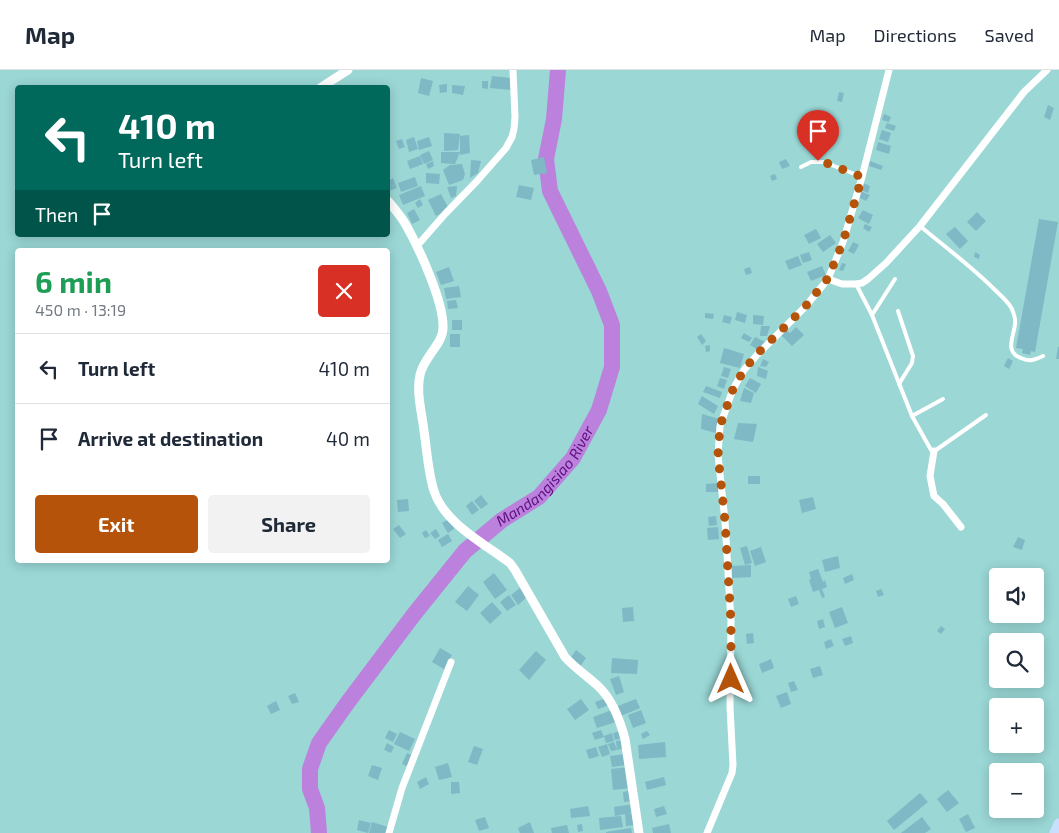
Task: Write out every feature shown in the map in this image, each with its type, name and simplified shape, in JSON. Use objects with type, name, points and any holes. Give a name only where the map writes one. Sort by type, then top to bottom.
[{"type":"highway","points":[[1055,833],[1059,824]]},
{"type":"street","points":[[325,85],[348,70]]},
{"type":"street","points":[[418,246],[445,214],[478,181],[506,148],[512,137],[514,129],[513,70]]},
{"type":"street","points":[[707,833],[732,773],[733,765],[730,708],[731,622],[725,521],[718,455],[720,426],[733,389],[744,370],[757,354],[805,307],[828,278],[843,242],[862,177],[889,70]]},
{"type":"street","points":[[828,278],[842,284],[856,284],[868,279],[886,263],[920,226],[1024,92],[1047,70]]},
{"type":"street","points":[[390,204],[405,223],[418,246],[435,291],[443,320],[443,330],[420,372],[418,385],[434,492],[446,514],[510,563],[565,657],[600,687],[607,696],[625,738],[639,833]]},
{"type":"street","points":[[934,451],[930,476],[934,496],[943,504],[961,527]]},
{"type":"street","points":[[389,833],[402,788],[451,662]]},
{"type":"lane","points":[[801,167],[811,162],[824,162],[862,177]]},
{"type":"lane","points":[[920,226],[982,277],[1007,302],[1015,317],[1015,329],[1011,338],[1011,344],[1017,357],[1032,360],[1043,356]]},
{"type":"lane","points":[[872,315],[895,279]]},
{"type":"lane","points":[[856,284],[872,315],[912,416],[931,450],[934,451],[986,414]]},
{"type":"lane","points":[[898,311],[913,356],[912,363],[899,384]]},
{"type":"lane","points":[[912,416],[943,399]]},
{"type":"building","points":[[492,76],[511,78],[510,90],[490,88]]},
{"type":"building","points":[[421,78],[433,81],[429,96],[418,93]]},
{"type":"building","points":[[482,81],[488,81],[488,89],[482,88]]},
{"type":"building","points":[[447,84],[447,92],[440,93],[439,85]]},
{"type":"building","points":[[452,85],[465,86],[463,95],[452,93]]},
{"type":"building","points":[[839,92],[844,93],[842,102],[837,101]]},
{"type":"building","points":[[1048,105],[1054,108],[1050,120],[1044,117]]},
{"type":"building","points":[[884,114],[891,117],[889,122],[882,120]]},
{"type":"building","points":[[887,123],[896,126],[894,131],[885,128]]},
{"type":"building","points":[[882,130],[891,133],[888,142],[879,139]]},
{"type":"building","points":[[444,133],[460,134],[458,150],[444,151]]},
{"type":"building","points":[[469,135],[470,153],[460,155],[460,136]]},
{"type":"building","points":[[414,137],[418,149],[409,152],[406,140]]},
{"type":"building","points":[[429,137],[432,146],[419,150],[417,141]]},
{"type":"building","points":[[402,139],[405,147],[399,149],[396,141]]},
{"type":"building","points":[[878,142],[891,146],[889,154],[876,150]]},
{"type":"building","points":[[429,151],[433,160],[424,164],[420,155]]},
{"type":"building","points":[[441,152],[460,152],[455,164],[441,163]]},
{"type":"building","points":[[420,156],[423,164],[410,169],[407,161]]},
{"type":"building","points":[[544,157],[547,173],[534,175],[531,160]]},
{"type":"building","points":[[786,159],[790,166],[782,169],[779,162]]},
{"type":"building","points":[[471,160],[481,161],[478,173],[470,178]]},
{"type":"building","points":[[433,161],[434,166],[428,169],[426,164]]},
{"type":"building","points":[[870,161],[883,166],[881,170],[869,166]]},
{"type":"building","points":[[462,164],[465,174],[463,180],[449,185],[443,170],[450,165]]},
{"type":"building","points":[[426,173],[440,174],[439,184],[426,183]]},
{"type":"building","points":[[775,174],[777,179],[772,181],[770,176]]},
{"type":"building","points":[[415,177],[418,186],[401,192],[398,183]]},
{"type":"building","points":[[393,178],[397,188],[390,191],[390,180]]},
{"type":"building","points":[[863,183],[870,186],[868,193],[861,190]]},
{"type":"building","points":[[519,185],[534,188],[531,200],[516,197]]},
{"type":"building","points":[[421,186],[425,196],[403,205],[399,195]]},
{"type":"building","points":[[457,186],[456,196],[451,198],[447,187]]},
{"type":"building","points":[[860,191],[870,195],[866,201],[858,197]]},
{"type":"building","points":[[441,194],[449,209],[436,216],[428,200]]},
{"type":"building","points":[[420,199],[423,205],[418,208],[415,203]]},
{"type":"building","points":[[414,209],[420,220],[412,224],[407,213]]},
{"type":"building","points":[[863,210],[873,215],[869,224],[858,218]]},
{"type":"building","points":[[977,212],[986,221],[976,231],[967,222]]},
{"type":"building","points":[[1039,219],[1058,222],[1035,352],[1031,351],[1030,355],[1022,353],[1023,349],[1016,348]]},
{"type":"building","points":[[865,224],[872,227],[869,232],[863,228]]},
{"type":"building","points":[[955,227],[968,241],[960,249],[946,234]]},
{"type":"building","points":[[816,229],[821,238],[809,244],[804,235]]},
{"type":"building","points":[[830,235],[836,243],[823,252],[817,244]]},
{"type":"building","points":[[853,242],[859,245],[854,254],[848,251]]},
{"type":"building","points":[[809,252],[812,260],[803,263],[800,255]]},
{"type":"building","points":[[975,252],[980,255],[979,259],[974,257]]},
{"type":"building","points":[[798,256],[802,265],[789,270],[785,261]]},
{"type":"building","points":[[842,263],[846,264],[843,271],[839,270]]},
{"type":"building","points":[[822,266],[826,275],[811,281],[807,272]]},
{"type":"building","points":[[449,267],[454,281],[441,285],[436,272]]},
{"type":"building","points":[[750,267],[752,273],[746,275],[744,269]]},
{"type":"building","points":[[459,286],[461,297],[446,299],[444,288]]},
{"type":"building","points":[[456,300],[458,308],[448,309],[447,301]]},
{"type":"building","points":[[737,312],[747,315],[745,323],[735,320]]},
{"type":"building","points":[[705,313],[714,314],[713,319],[705,318]]},
{"type":"building","points":[[724,315],[732,317],[730,324],[722,322]]},
{"type":"building","points":[[753,315],[764,316],[763,325],[753,324]]},
{"type":"building","points":[[452,320],[462,320],[462,330],[452,330]]},
{"type":"building","points":[[761,326],[770,326],[767,336],[760,336]]},
{"type":"building","points":[[796,327],[804,335],[792,346],[781,335],[786,330],[790,333]]},
{"type":"building","points":[[744,333],[752,338],[749,342],[741,338]]},
{"type":"building","points":[[450,334],[460,334],[460,347],[450,347]]},
{"type":"building","points":[[701,334],[706,341],[702,345],[697,337]]},
{"type":"building","points":[[755,337],[765,342],[758,350],[750,345]]},
{"type":"building","points":[[710,345],[710,351],[706,352],[705,346]]},
{"type":"building","points":[[1058,347],[1059,359],[1056,359]]},
{"type":"building","points":[[724,348],[744,354],[740,368],[720,363]]},
{"type":"building","points":[[1008,358],[1013,361],[1009,369],[1004,366]]},
{"type":"building","points":[[763,359],[769,362],[766,367],[760,366]]},
{"type":"building","points":[[724,367],[731,369],[728,378],[721,376]]},
{"type":"building","points":[[758,367],[768,371],[766,379],[757,376]]},
{"type":"building","points":[[720,378],[727,380],[724,389],[717,386]]},
{"type":"building","points":[[750,378],[761,384],[756,393],[745,386]]},
{"type":"building","points":[[706,386],[722,392],[720,398],[703,392]]},
{"type":"building","points":[[744,388],[754,393],[751,403],[740,401]]},
{"type":"building","points":[[702,396],[718,406],[714,414],[698,404]]},
{"type":"building","points":[[702,414],[719,419],[716,433],[701,429]]},
{"type":"building","points":[[738,423],[757,424],[753,442],[734,439]]},
{"type":"building","points":[[748,476],[760,476],[760,484],[748,484]]},
{"type":"building","points":[[720,483],[720,492],[706,492],[706,484]]},
{"type":"building","points":[[481,495],[488,504],[481,509],[474,501]]},
{"type":"building","points":[[813,497],[816,509],[802,513],[799,500]]},
{"type":"building","points":[[408,499],[409,511],[398,512],[397,500]]},
{"type":"building","points":[[472,501],[479,510],[472,515],[466,506]]},
{"type":"building","points":[[716,516],[717,525],[709,526],[708,517]]},
{"type":"building","points":[[449,519],[455,528],[448,533],[442,523]]},
{"type":"building","points":[[399,525],[406,534],[400,538],[393,529]]},
{"type":"building","points":[[718,527],[719,539],[708,540],[707,528]]},
{"type":"building","points":[[436,529],[440,536],[435,539],[430,533]]},
{"type":"building","points":[[426,530],[430,536],[425,538],[422,533]]},
{"type":"building","points":[[448,534],[452,541],[442,547],[438,540]]},
{"type":"building","points":[[1018,537],[1025,540],[1022,550],[1013,547]]},
{"type":"building","points":[[747,546],[752,563],[745,565],[740,548]]},
{"type":"building","points":[[761,547],[766,562],[755,566],[750,551]]},
{"type":"building","points":[[838,556],[840,568],[825,572],[822,560]]},
{"type":"building","points":[[751,565],[751,577],[732,578],[732,566]]},
{"type":"building","points":[[818,569],[827,587],[822,589],[825,597],[822,598],[819,590],[813,592],[809,580],[811,579],[809,572]]},
{"type":"building","points":[[494,573],[507,590],[495,599],[483,582]]},
{"type":"building","points":[[852,574],[854,580],[845,584],[843,578]]},
{"type":"building","points":[[468,586],[479,595],[467,611],[455,602]]},
{"type":"building","points":[[520,588],[527,597],[518,605],[511,595]]},
{"type":"building","points":[[881,589],[884,595],[878,597],[876,591]]},
{"type":"building","points":[[509,595],[516,605],[507,611],[500,602]]},
{"type":"building","points":[[796,596],[799,604],[791,607],[788,599]]},
{"type":"building","points":[[492,602],[502,613],[490,624],[480,613]]},
{"type":"building","points":[[633,607],[634,621],[623,622],[622,608]]},
{"type":"building","points":[[842,607],[848,623],[835,628],[829,612]]},
{"type":"building","points":[[823,619],[825,627],[819,629],[817,621]]},
{"type":"building","points":[[941,626],[945,629],[941,634],[937,631]]},
{"type":"building","points":[[753,633],[754,643],[747,644],[746,634]]},
{"type":"building","points":[[851,636],[853,643],[845,646],[842,639]]},
{"type":"building","points":[[831,639],[834,646],[826,649],[824,642]]},
{"type":"building","points":[[440,648],[452,655],[444,669],[432,662]]},
{"type":"building","points":[[576,650],[586,658],[579,668],[569,660]]},
{"type":"building","points":[[536,651],[546,660],[529,680],[519,670]]},
{"type":"building","points":[[612,658],[638,660],[637,674],[611,673]]},
{"type":"building","points":[[771,659],[774,668],[762,673],[759,664]]},
{"type":"building","points":[[820,666],[823,675],[813,678],[810,669]]},
{"type":"building","points":[[619,676],[624,692],[616,695],[610,679]]},
{"type":"building","points":[[794,681],[798,690],[791,692],[788,683]]},
{"type":"building","points":[[787,692],[791,704],[781,708],[776,696]]},
{"type":"building","points":[[295,693],[299,702],[292,704],[288,696]]},
{"type":"building","points":[[606,698],[609,705],[598,709],[595,702]]},
{"type":"building","points":[[581,699],[589,710],[575,720],[567,709]]},
{"type":"building","points":[[636,699],[640,708],[621,716],[618,706]]},
{"type":"building","points":[[276,701],[280,710],[271,714],[267,706]]},
{"type":"building","points":[[612,710],[616,722],[597,728],[593,717]]},
{"type":"building","points":[[641,710],[646,723],[633,728],[628,715]]},
{"type":"building","points":[[389,730],[397,734],[393,742],[385,738]]},
{"type":"building","points":[[601,730],[604,737],[595,740],[592,733]]},
{"type":"building","points":[[621,731],[623,738],[615,740],[613,733]]},
{"type":"building","points":[[647,731],[650,735],[643,739],[641,734]]},
{"type":"building","points":[[400,732],[415,739],[409,751],[394,744]]},
{"type":"building","points":[[612,733],[614,741],[606,743],[604,736]]},
{"type":"building","points":[[625,740],[626,748],[617,750],[616,741]]},
{"type":"building","points":[[614,742],[617,750],[611,751],[608,744]]},
{"type":"building","points":[[665,742],[666,757],[639,759],[638,745]]},
{"type":"building","points":[[387,743],[394,747],[391,753],[384,750]]},
{"type":"building","points":[[607,744],[610,754],[602,757],[598,747]]},
{"type":"building","points":[[474,746],[483,749],[477,765],[468,762]]},
{"type":"building","points":[[596,747],[599,756],[589,759],[586,750]]},
{"type":"building","points":[[407,753],[414,756],[409,767],[402,764]]},
{"type":"building","points":[[625,754],[627,765],[612,767],[610,756]]},
{"type":"building","points":[[448,763],[452,777],[439,780],[435,767]]},
{"type":"building","points":[[372,765],[382,768],[378,780],[368,776]]},
{"type":"building","points":[[628,767],[631,788],[613,790],[611,769]]},
{"type":"building","points":[[426,777],[429,784],[420,789],[417,782]]},
{"type":"building","points":[[664,777],[666,785],[647,790],[645,782]]},
{"type":"building","points":[[451,782],[459,782],[460,793],[451,794]]},
{"type":"building","points":[[632,790],[633,801],[624,802],[623,792]]},
{"type":"building","points":[[948,790],[959,803],[947,812],[937,799]]},
{"type":"building","points":[[920,793],[928,802],[894,830],[887,821]]},
{"type":"building","points":[[634,804],[635,813],[628,814],[634,814],[635,825],[626,826],[625,814],[615,816],[614,807]]},
{"type":"building","points":[[588,806],[590,816],[571,818],[570,809]]},
{"type":"building","points":[[664,806],[667,814],[656,817],[654,809]]},
{"type":"building","points":[[968,814],[975,828],[966,832],[959,819]]},
{"type":"building","points":[[621,816],[623,827],[600,830],[599,818]]},
{"type":"building","points":[[485,817],[489,828],[479,831],[475,820]]},
{"type":"building","points":[[922,817],[931,829],[925,833],[901,833]]},
{"type":"building","points":[[359,820],[371,823],[368,833],[357,830]]},
{"type":"building","points":[[372,822],[388,827],[386,833],[369,833]]},
{"type":"building","points":[[530,822],[534,833],[520,833],[518,828]]},
{"type":"building","points":[[582,824],[583,831],[578,832],[577,825]]},
{"type":"building","points":[[669,824],[671,833],[653,833],[652,828]]},
{"type":"building","points":[[567,825],[569,833],[552,833],[551,828]]},
{"type":"building","points":[[631,828],[632,833],[606,833],[606,832]]},
{"type":"waterway","name":"Mandangisiao River","points":[[319,833],[317,808],[310,789],[310,769],[319,743],[415,613],[465,551],[502,520],[539,497],[573,458],[599,410],[612,367],[612,325],[599,291],[550,191],[546,159],[554,119],[558,70]]},
{"type":"route","points":[[731,679],[731,622],[725,521],[718,455],[720,426],[733,389],[744,370],[757,354],[805,307],[828,278],[843,242],[862,177],[818,161]]}]
